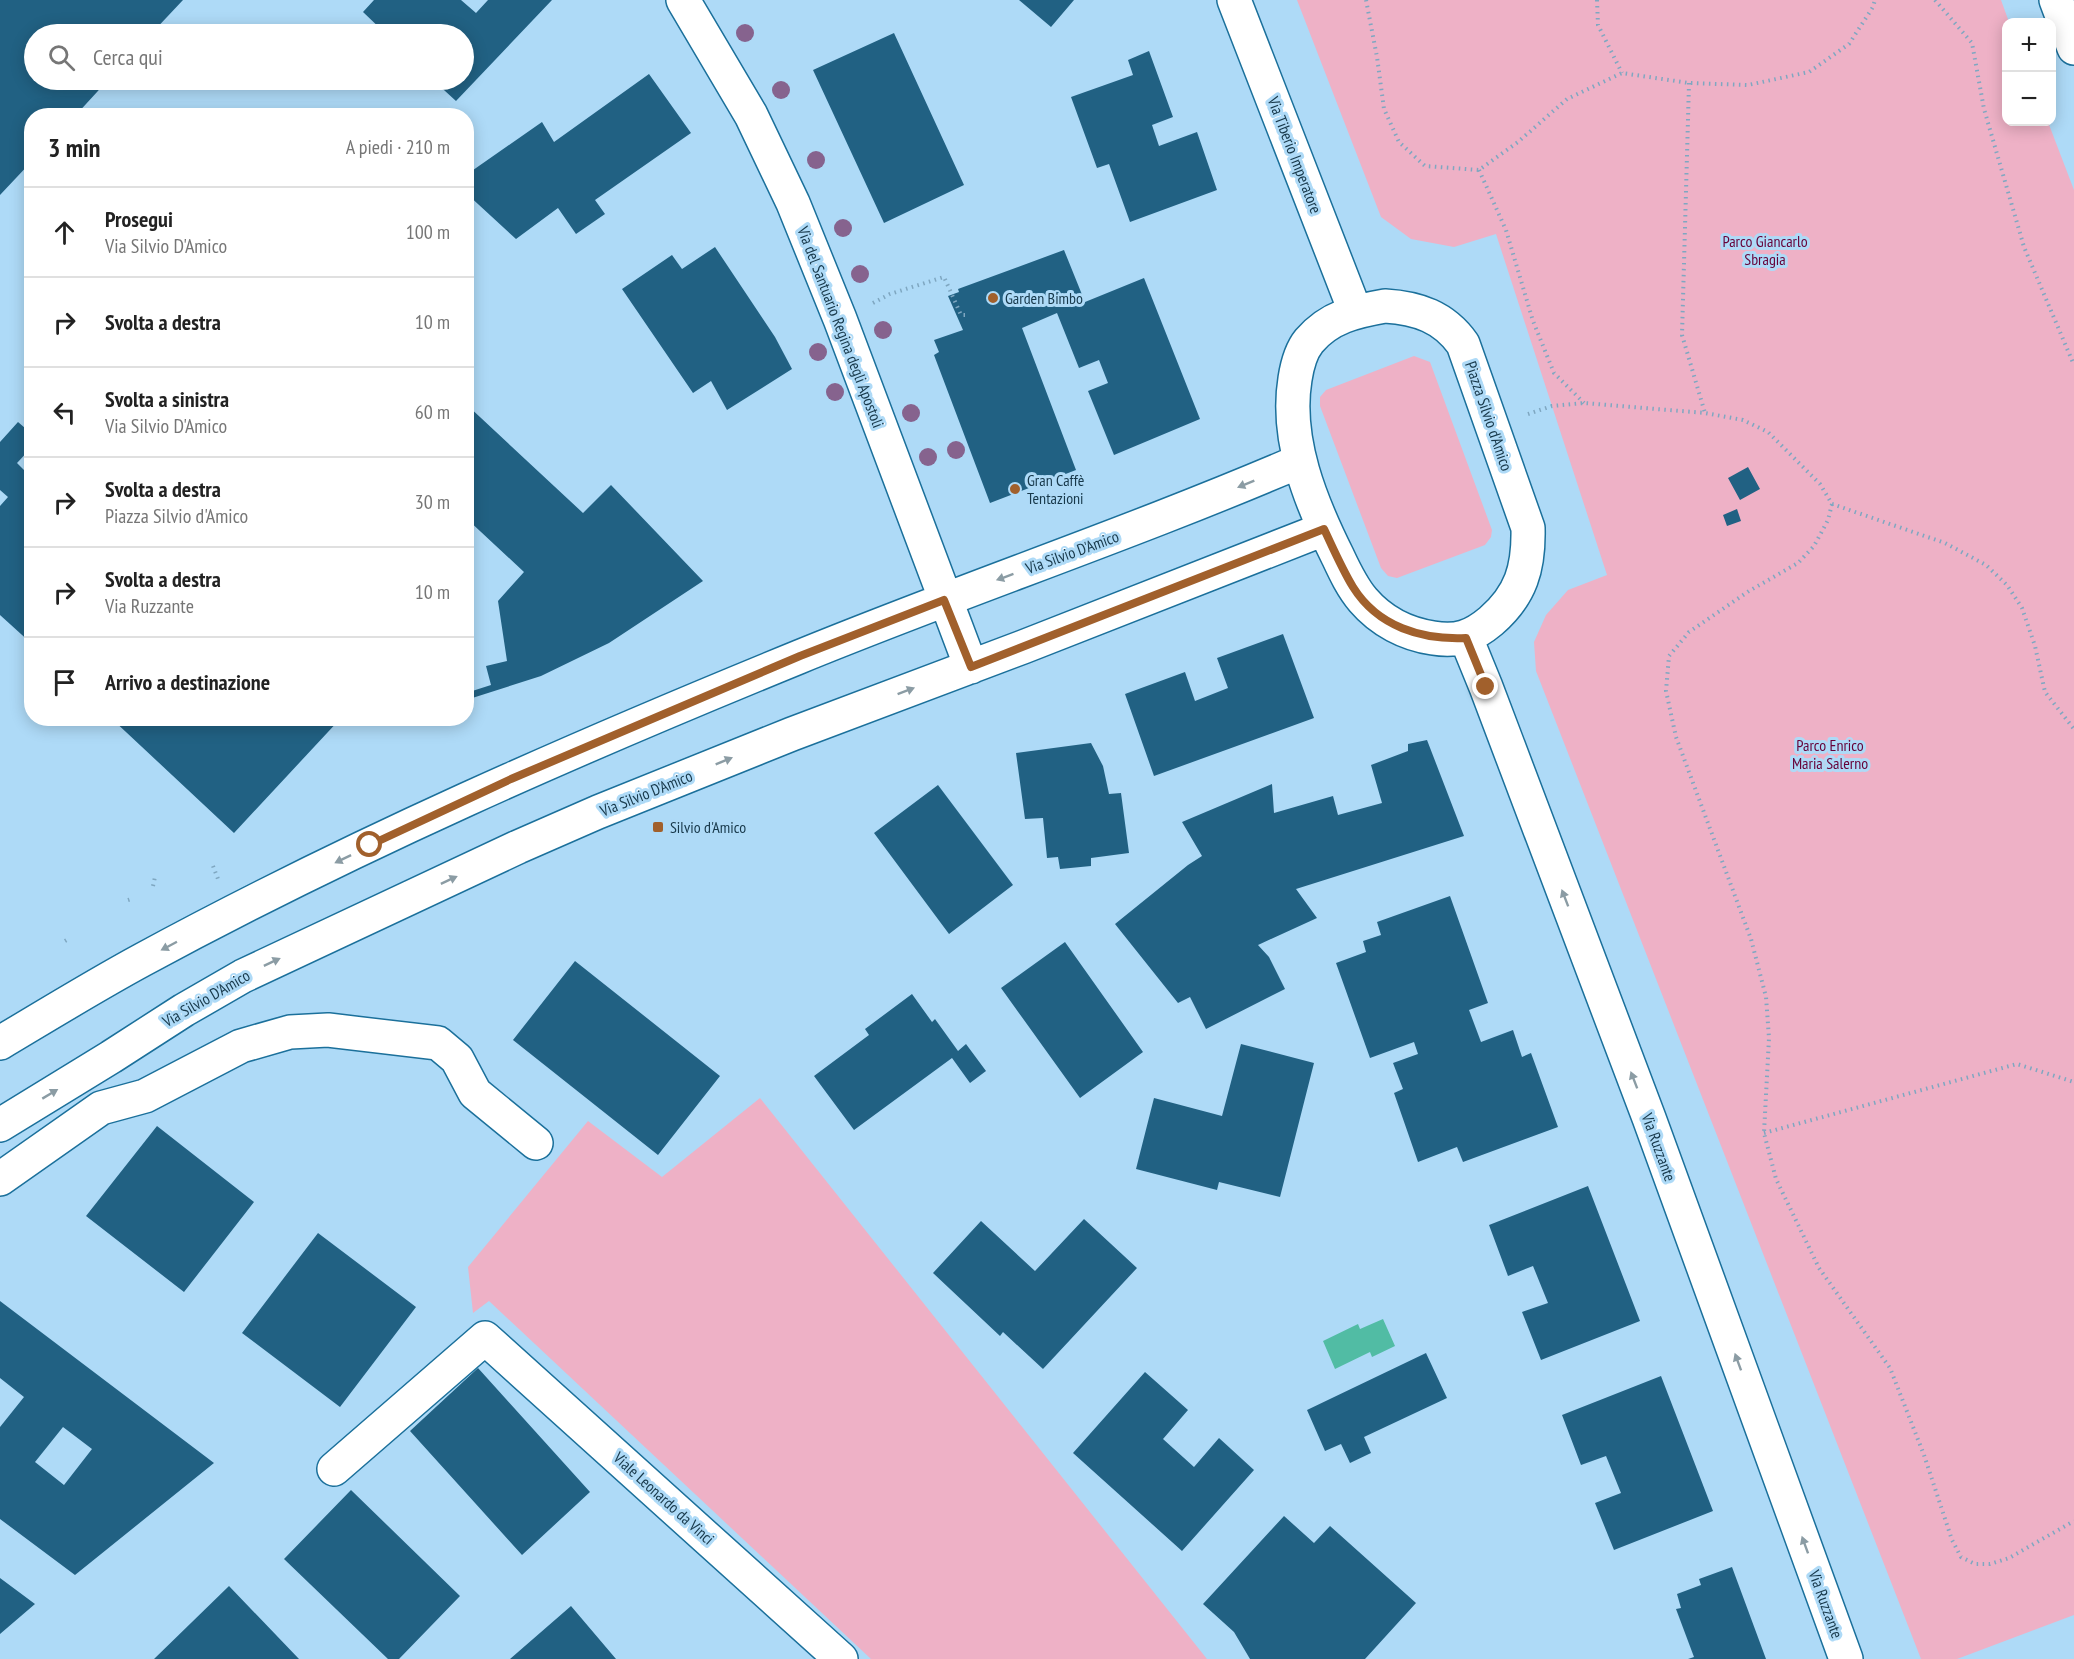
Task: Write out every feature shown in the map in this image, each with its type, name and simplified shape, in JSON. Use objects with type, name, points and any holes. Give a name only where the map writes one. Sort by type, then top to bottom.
[{"type":"street","name":"Via del Santuario Regina degli Apostoli","points":[[683,0],[751,115],[793,203],[840,319],[971,667]]},
{"type":"street","name":"Via Tiberio Imperatore","points":[[1234,0],[1355,311]]},
{"type":"street","points":[[2056,0],[2074,48]]},
{"type":"street","name":"Piazza Silvio d'Amico","points":[[1385,306],[1405,307],[1427,313],[1454,332],[1463,344],[1492,426],[1527,528],[1527,559],[1523,578],[1513,598],[1502,612],[1466,638],[1427,637],[1393,625],[1376,614],[1353,588],[1324,529],[1300,461],[1293,423],[1294,388],[1298,362],[1308,342],[1320,331],[1333,321],[1355,311],[1385,306]]},
{"type":"street","name":"Via Silvio D'Amico","points":[[0,1043],[141,961],[234,912],[511,779],[800,656],[1128,531],[1300,461]]},
{"type":"street","name":"Via Silvio D'Amico","points":[[0,1125],[191,1005],[271,962],[518,847],[598,812],[792,734],[971,667],[1324,529]]},
{"type":"street","name":"Via Ruzzante","points":[[1466,638],[1645,1107],[1846,1659]]},
{"type":"street","points":[[0,1179],[101,1108],[145,1096],[241,1046],[290,1032],[309,1030],[350,1032],[438,1043],[457,1059],[475,1093],[536,1143]]},
{"type":"street","name":"Viale Leonardo da Vinci","points":[[334,1469],[485,1338],[841,1659]]},
{"type":"path","points":[[1366,0],[1384,109],[1400,142],[1425,166],[1479,170],[1518,141],[1567,99],[1622,73],[1689,83],[1748,85],[1809,72],[1849,44],[1874,7],[1875,0]]},
{"type":"path","points":[[1597,0],[1598,25],[1622,73]]},
{"type":"path","points":[[1935,0],[1972,43],[1984,109],[2024,247],[2074,365]]},
{"type":"path","points":[[1689,83],[1682,335],[1705,413]]},
{"type":"path","points":[[1479,170],[1506,230],[1533,321],[1554,373],[1584,403]]},
{"type":"path","points":[[890,294],[944,277],[961,315],[969,315]]},
{"type":"path","points":[[1492,426],[1552,406],[1584,403],[1705,413],[1743,420],[1768,432],[1820,484],[1832,504],[1945,543],[1986,565],[2000,578],[2022,608],[2035,646],[2045,692],[2074,729]]},
{"type":"path","points":[[1832,504],[1828,520],[1814,546],[1798,563],[1749,591],[1689,632],[1669,656],[1666,691],[1676,737],[1751,939],[1766,997],[1769,1038],[1764,1134],[1776,1179],[1819,1268],[1890,1368],[1924,1455],[1952,1540],[1961,1557],[1975,1564],[1990,1564],[2009,1558],[2074,1521]]},
{"type":"path","points":[[213,866],[219,881]]},
{"type":"path","points":[[153,886],[155,877]]},
{"type":"path","points":[[65,941],[70,938]]},
{"type":"path","points":[[1764,1134],[2017,1064],[2074,1082]]},
{"type":"green space","points":[[1297,0],[2001,0],[2008,18],[2002,18],[2002,126],[2050,126],[2074,190],[2074,1615],[1957,1659],[1921,1659],[1536,671],[1534,642],[1546,615],[1568,590],[1607,575],[1496,234],[1454,247],[1411,239],[1381,217]]},
{"type":"green space","points":[[1414,356],[1430,362],[1492,530],[1491,537],[1485,545],[1397,578],[1388,576],[1381,568],[1320,406],[1320,397],[1326,390]]},
{"type":"green space","points":[[760,1098],[1207,1659],[871,1659],[489,1301],[473,1313],[468,1267],[588,1121],[662,1177]]},
{"type":"shaded area","points":[[1383,1319],[1395,1346],[1372,1357],[1370,1352],[1335,1369],[1323,1341],[1358,1324],[1360,1329]]},
{"type":"building","points":[[0,0],[183,0],[160,24],[24,24],[24,90],[99,90],[82,108],[24,108],[24,170],[0,195]]},
{"type":"building","points":[[374,0],[461,0],[476,13],[488,0],[552,0],[474,82],[474,24],[376,24],[363,12]]},
{"type":"building","points":[[1019,0],[1074,0],[1051,27]]},
{"type":"building","points":[[894,33],[964,185],[884,223],[813,70]]},
{"type":"building","points":[[1149,51],[1173,117],[1152,125],[1159,146],[1197,132],[1217,190],[1130,222],[1109,164],[1097,168],[1071,97],[1133,75],[1128,60]]},
{"type":"building","points":[[649,74],[691,133],[595,200],[605,214],[576,234],[558,208],[516,239],[474,200],[474,169],[542,122],[554,142]]},
{"type":"building","points":[[444,90],[466,90],[456,101]]},
{"type":"building","points":[[715,247],[775,337],[792,369],[727,410],[711,381],[693,393],[622,289],[672,255],[682,269]]},
{"type":"building","points":[[1064,250],[1085,302],[1144,278],[1200,419],[1114,455],[1088,391],[1108,383],[1099,360],[1079,368],[1057,313],[1022,328],[1076,470],[990,503],[934,355],[939,352],[934,340],[963,330],[948,296],[959,292],[958,289]]},
{"type":"building","points":[[474,411],[583,513],[611,485],[703,581],[609,643],[541,676],[474,697],[474,690],[491,685],[486,666],[507,661],[498,601],[524,572],[474,525]]},
{"type":"building","points":[[18,422],[24,427],[24,456],[17,463],[24,470],[24,637],[0,615],[0,506],[8,497],[0,490],[0,442]]},
{"type":"building","points":[[1748,467],[1760,489],[1740,500],[1728,478]]},
{"type":"building","points":[[1737,509],[1741,521],[1727,526],[1723,515]]},
{"type":"building","points":[[1283,634],[1314,718],[1154,776],[1125,694],[1185,672],[1195,701],[1228,688],[1217,658]]},
{"type":"building","points":[[120,726],[334,726],[234,833]]},
{"type":"building","points":[[1427,740],[1464,836],[1296,889],[1317,918],[1258,945],[1269,957],[1285,989],[1206,1029],[1190,997],[1178,1003],[1115,924],[1202,856],[1182,822],[1272,784],[1274,813],[1333,796],[1338,815],[1382,803],[1371,765],[1408,751],[1408,744]]},
{"type":"building","points":[[1091,743],[1103,766],[1109,794],[1121,793],[1129,853],[1091,858],[1091,866],[1060,869],[1058,857],[1047,858],[1043,818],[1025,819],[1016,753]]},
{"type":"building","points":[[938,785],[1013,885],[949,934],[874,833]]},
{"type":"building","points":[[1450,896],[1488,1003],[1469,1010],[1481,1042],[1513,1030],[1522,1057],[1531,1053],[1558,1127],[1463,1162],[1457,1147],[1418,1162],[1394,1093],[1403,1089],[1393,1063],[1418,1054],[1414,1042],[1370,1058],[1336,963],[1366,952],[1363,941],[1381,935],[1377,922]]},
{"type":"building","points":[[1065,942],[1143,1052],[1080,1098],[1001,988]]},
{"type":"building","points":[[575,961],[720,1076],[658,1155],[513,1040]]},
{"type":"building","points":[[912,994],[932,1022],[935,1019],[958,1051],[966,1044],[986,1071],[970,1083],[952,1058],[854,1130],[814,1076],[869,1035],[865,1029]]},
{"type":"building","points":[[1241,1044],[1314,1063],[1280,1197],[1219,1182],[1217,1190],[1136,1169],[1154,1098],[1222,1116]]},
{"type":"building","points":[[157,1126],[254,1202],[184,1292],[86,1216]]},
{"type":"building","points":[[1588,1186],[1640,1321],[1541,1360],[1522,1312],[1548,1303],[1533,1266],[1508,1276],[1489,1225]]},
{"type":"building","points":[[1084,1219],[1137,1268],[1043,1369],[1003,1332],[1000,1336],[933,1273],[981,1221],[1035,1271]]},
{"type":"building","points":[[318,1233],[416,1307],[340,1407],[242,1333]]},
{"type":"building","points":[[0,1301],[214,1463],[75,1575],[0,1519],[0,1427],[24,1397],[0,1378]],"holes":[[[63,1427],[92,1449],[64,1485],[35,1462]]]},
{"type":"building","points":[[1426,1353],[1447,1398],[1364,1437],[1371,1453],[1350,1463],[1341,1444],[1325,1451],[1307,1410]]},
{"type":"building","points":[[478,1368],[590,1492],[522,1555],[410,1431]]},
{"type":"building","points":[[1145,1372],[1188,1410],[1163,1439],[1194,1467],[1219,1438],[1254,1470],[1182,1551],[1073,1453]]},
{"type":"building","points":[[1661,1376],[1713,1511],[1614,1550],[1595,1503],[1621,1493],[1606,1456],[1581,1465],[1562,1415]]},
{"type":"building","points":[[351,1490],[460,1596],[399,1659],[388,1659],[284,1559]]},
{"type":"building","points":[[1284,1516],[1314,1543],[1330,1526],[1416,1603],[1365,1659],[1250,1659],[1234,1632],[1203,1604]]},
{"type":"building","points":[[1732,1567],[1766,1659],[1688,1659],[1694,1657],[1676,1609],[1681,1608],[1677,1594],[1701,1585],[1699,1579]]},
{"type":"building","points":[[0,1578],[35,1604],[0,1634]]},
{"type":"building","points":[[229,1586],[299,1659],[154,1659]]},
{"type":"building","points":[[571,1606],[616,1659],[510,1659]]},
{"type":"place","name":"Garden Bimbo","points":[[993,298]]},
{"type":"place","name":"Gran Caffè Tentazioni","points":[[1015,489]]},
{"type":"place","name":"Silvio d'Amico","points":[[658,827]]},
{"type":"route","points":[[370,845],[511,779],[800,656],[944,600],[971,667],[1324,529],[1353,588],[1376,614],[1393,625],[1427,637],[1466,638],[1486,687]]},
{"type":"park label","name":"Parco Giancarlo Sbragia","points":[[1765,250]]},
{"type":"park label","name":"Parco Enrico Maria Salerno","points":[[1830,754]]}]
